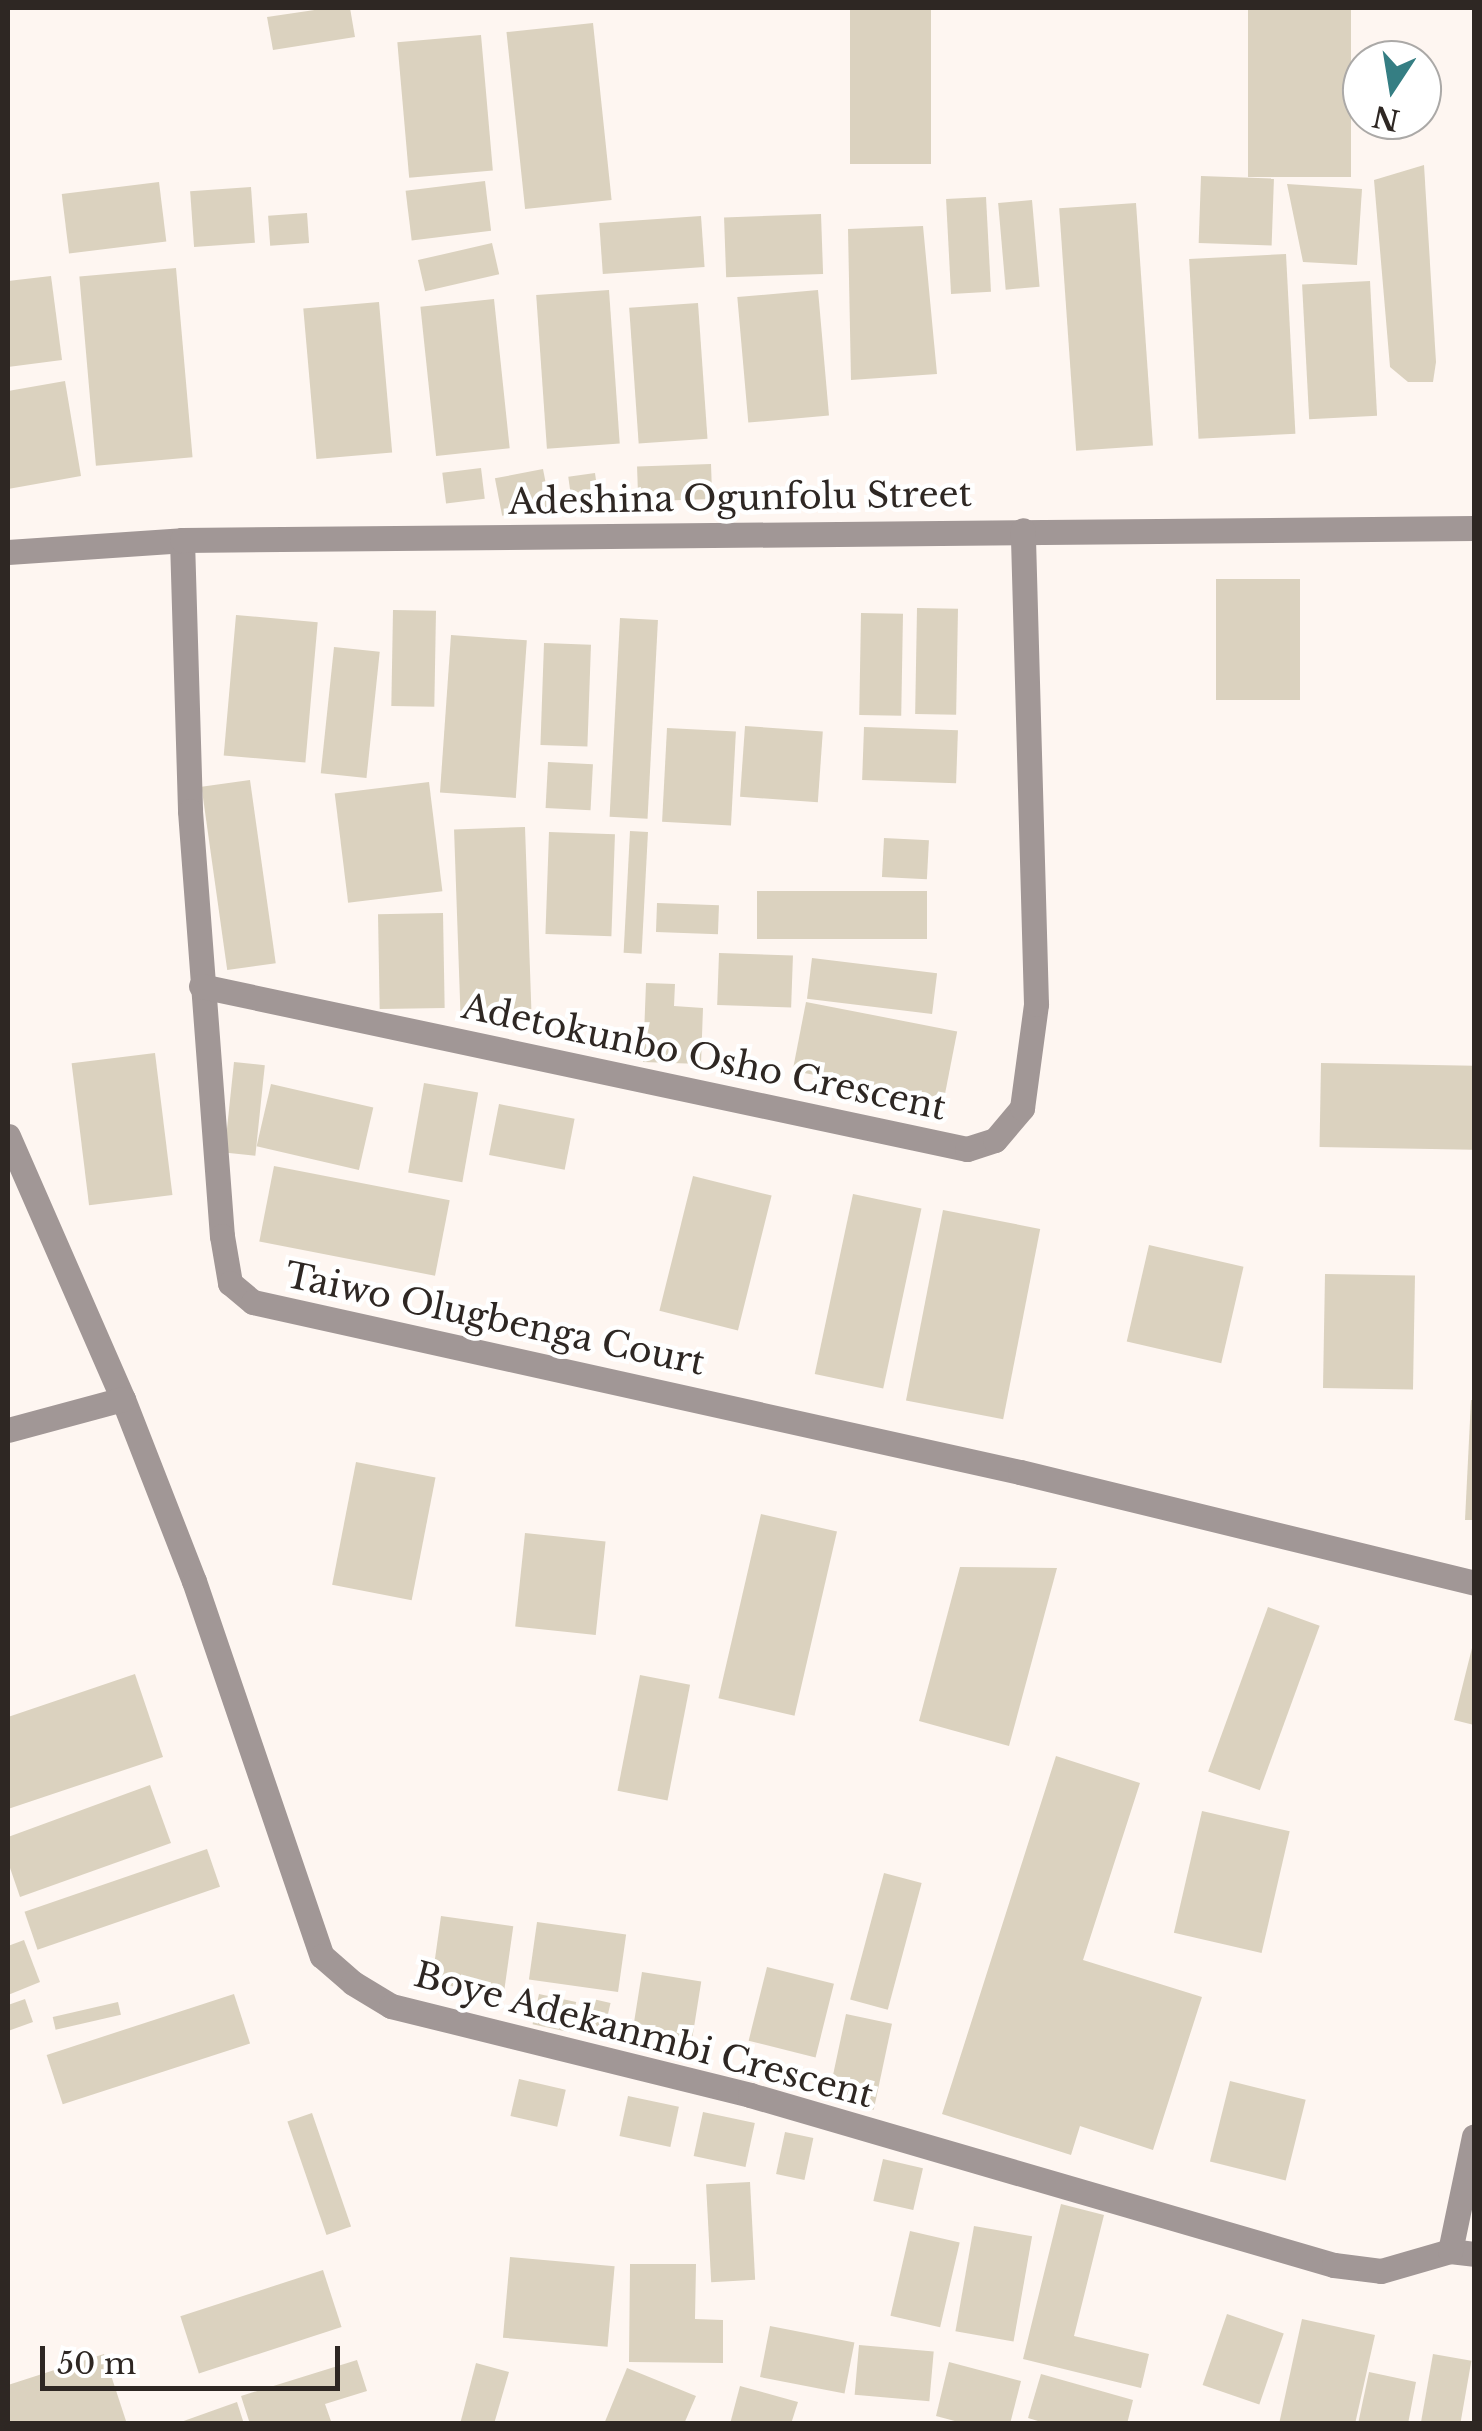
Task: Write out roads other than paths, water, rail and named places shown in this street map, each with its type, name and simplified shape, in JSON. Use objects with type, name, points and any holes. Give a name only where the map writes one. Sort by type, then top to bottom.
[{"type":"street","name":"Adeshina Ogunfolu Street","points":[[8,552],[182,540],[1474,528]]},
{"type":"street","name":"Adetokunbo Osho Crescent","points":[[201,986],[967,1149],[994,1140],[1022,1108],[1036,1004],[1023,530]]},
{"type":"street","name":"Taiwo Olugbenga Court","points":[[182,540],[190,811],[222,1236],[230,1283],[253,1302],[1020,1472],[1474,1583]]},
{"type":"street","name":"Boye Adekanmbi Crescent","points":[[8,1136],[123,1398],[194,1580],[322,1956],[353,1984],[391,2006],[750,2095],[1334,2265],[1381,2271],[1462,2253]]},
{"type":"street","points":[[8,1430],[123,1398]]},
{"type":"street","points":[[1462,2253],[1474,2136]]}]
